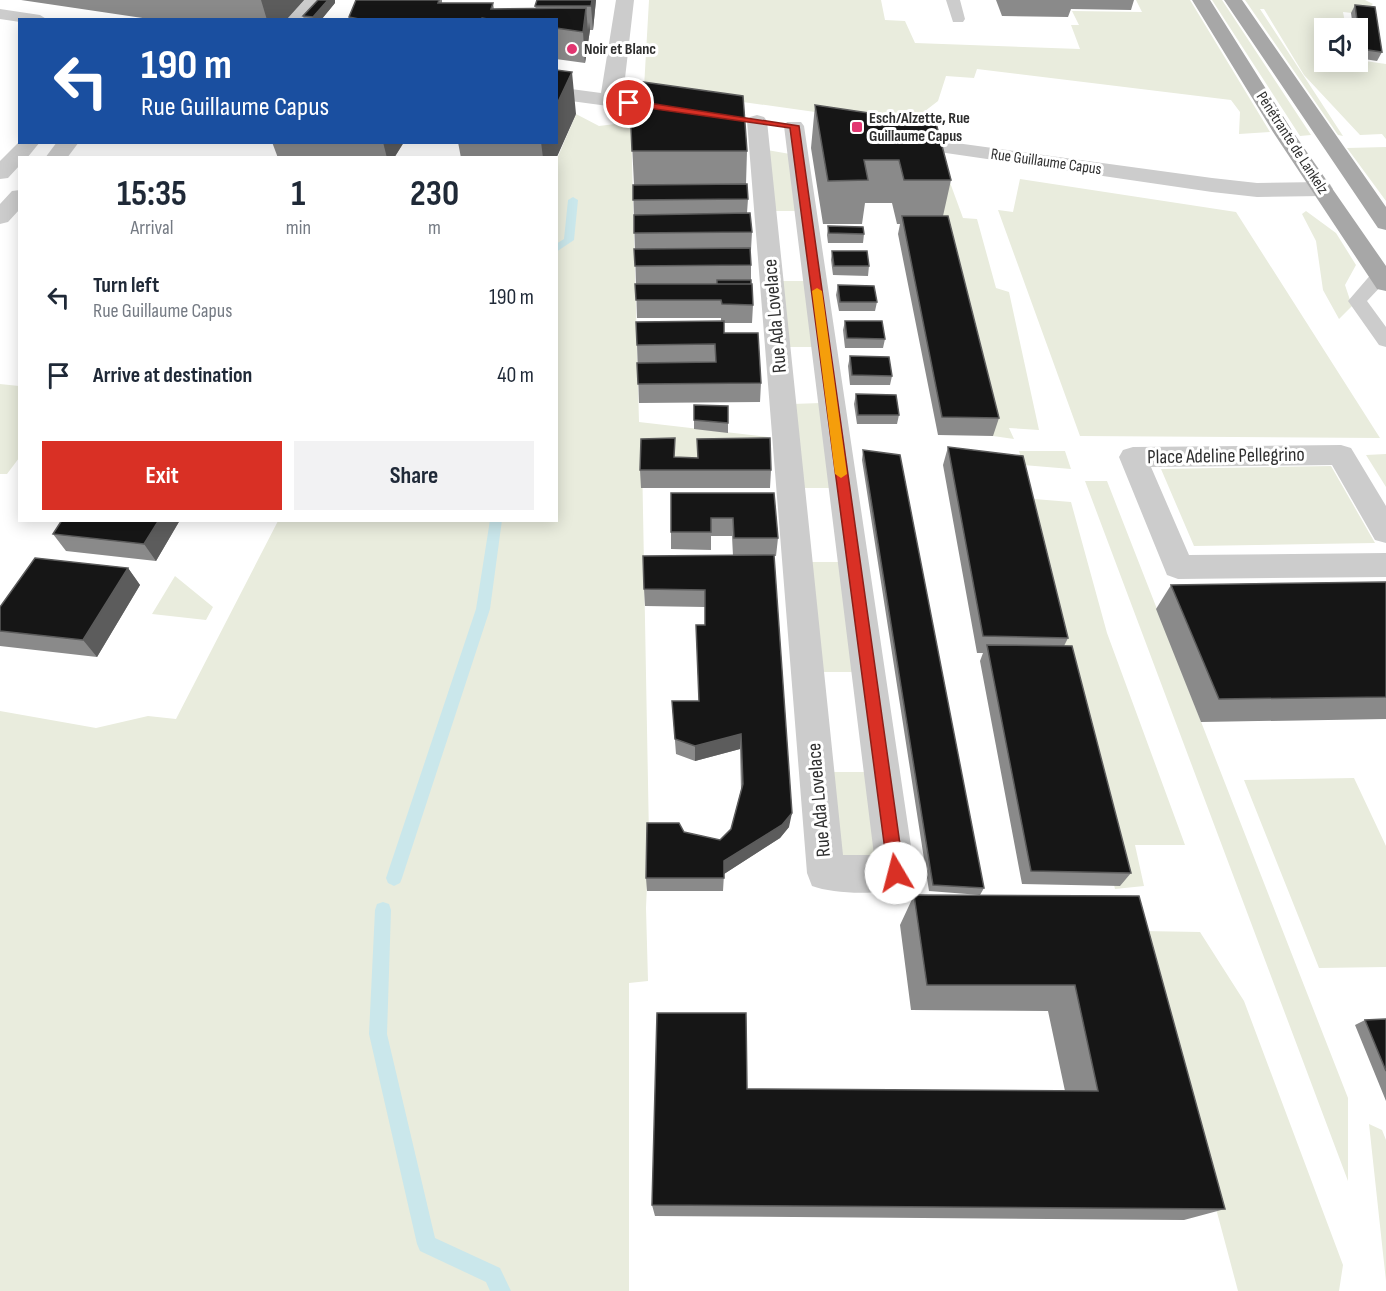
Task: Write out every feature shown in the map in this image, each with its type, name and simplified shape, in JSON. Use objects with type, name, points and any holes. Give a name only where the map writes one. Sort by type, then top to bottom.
[{"type":"main road","name":"Pénétrante de Lankelz","points":[[1201,0],[1342,190],[1386,223]]},
{"type":"main road","name":"Pénétrante de Lankelz","points":[[1233,0],[1342,190],[1383,280]]},
{"type":"main road","points":[[1342,190],[1386,253]]},
{"type":"street","points":[[296,18],[311,0]]},
{"type":"street","points":[[608,100],[614,87],[625,0]]},
{"type":"street","points":[[0,14],[27,18]]},
{"type":"street","points":[[558,93],[700,113]]},
{"type":"street","name":"Rue Ada Lovelace","points":[[746,119],[806,128],[896,873],[826,873],[746,119]]},
{"type":"street","name":"Rue Guillaume Capus","points":[[874,138],[1212,185],[1257,190],[1342,190]]},
{"type":"street","points":[[0,173],[28,144]]},
{"type":"street","points":[[57,156],[67,144]]},
{"type":"street","points":[[0,218],[18,198]]},
{"type":"street","name":"Place Adeline Pellegrino","points":[[1386,532],[1341,455],[1133,457],[1178,567],[1386,565]]},
{"type":"lane","points":[[953,0],[958,19]]},
{"type":"lane","points":[[1383,280],[1357,300],[1386,342]]},
{"type":"shaded area","points":[[649,0],[881,0],[885,20],[905,21],[915,43],[1080,49],[1071,25],[1079,25],[1072,11],[1142,12],[1136,0],[1190,0],[1270,132],[1239,134],[1240,112],[1231,100],[977,69],[974,78],[946,76],[938,101],[907,125],[644,88]]},
{"type":"shaded area","points":[[1212,0],[1222,0],[1311,135],[1300,136]]},
{"type":"shaded area","points":[[1245,0],[1365,0],[1373,4],[1369,7],[1370,15],[1343,12],[1344,18],[1314,18],[1314,72],[1368,72],[1368,61],[1386,64],[1386,139],[1382,134],[1360,135],[1304,75],[1264,9],[1260,9],[1343,136],[1338,135]]},
{"type":"shaded area","points":[[576,114],[599,126],[631,122],[639,422],[768,437],[768,456],[698,457],[697,476],[642,457],[649,837],[646,908],[648,981],[629,983],[629,1291],[0,1291],[0,711],[96,728],[148,716],[176,719],[277,522],[558,522],[558,157]]},
{"type":"shaded area","points":[[1386,147],[1386,201],[1347,148]]},
{"type":"shaded area","points":[[767,150],[790,154],[797,211],[773,211]]},
{"type":"shaded area","points":[[927,166],[945,169],[963,218],[977,219],[996,288],[1009,292],[1039,430],[1009,428],[1014,439],[993,436]]},
{"type":"shaded area","points":[[1020,179],[1236,212],[1380,438],[1080,436],[998,210],[1013,212]]},
{"type":"shaded area","points":[[1306,211],[1336,233],[1356,265],[1345,285],[1352,306],[1339,319],[1323,290],[1316,241],[1302,214]]},
{"type":"shaded area","points":[[780,281],[806,281],[814,347],[786,347]]},
{"type":"shaded area","points":[[0,384],[18,386],[18,459],[7,474],[0,474]]},
{"type":"shaded area","points":[[821,403],[831,488],[800,488],[792,404]]},
{"type":"shaded area","points":[[1019,451],[1065,451],[1071,469],[1023,465]]},
{"type":"shaded area","points":[[1386,454],[1386,487],[1366,455]]},
{"type":"shaded area","points":[[1331,466],[1375,543],[1194,546],[1161,469]]},
{"type":"shaded area","points":[[1085,481],[1107,481],[1348,1098],[1348,1181]]},
{"type":"shaded area","points":[[1022,498],[1071,502],[1107,633],[1185,845],[1135,845],[1144,886],[1115,889]]},
{"type":"shaded area","points":[[807,562],[841,562],[854,672],[819,672]]},
{"type":"shaded area","points":[[175,576],[213,607],[206,620],[152,614]]},
{"type":"shaded area","points":[[828,772],[866,772],[876,857],[837,857]]},
{"type":"shaded area","points":[[1354,778],[1386,846],[1386,967],[1319,968],[1244,780]]},
{"type":"shaded area","points":[[1142,931],[1200,932],[1244,1001],[1343,1265],[1339,1291],[1238,1291]]},
{"type":"shaded area","points":[[1369,1124],[1382,1130],[1386,1140],[1386,1281]]},
{"type":"building","points":[[318,0],[328,0],[313,17],[303,16]]},
{"type":"building","points":[[356,0],[439,0],[438,3],[493,3],[491,9],[586,8],[583,32],[558,28],[558,18],[349,17]]},
{"type":"building","points":[[537,0],[592,0],[591,6],[535,6]]},
{"type":"building","points":[[1355,5],[1375,7],[1382,52],[1368,50],[1368,18],[1357,18]]},
{"type":"building","points":[[558,70],[572,72],[558,102]]},
{"type":"building","points":[[629,80],[743,96],[747,151],[632,151]]},
{"type":"building","points":[[815,105],[936,123],[951,180],[904,180],[899,160],[864,160],[868,180],[828,181]]},
{"type":"building","points":[[747,184],[748,199],[633,200],[633,185]]},
{"type":"building","points":[[750,213],[752,232],[634,233],[634,215]]},
{"type":"building","points":[[902,216],[948,216],[999,418],[942,417]]},
{"type":"building","points":[[828,226],[863,227],[864,234],[829,233]]},
{"type":"building","points":[[750,248],[751,265],[635,266],[634,249]]},
{"type":"building","points":[[832,251],[867,251],[869,266],[834,266]]},
{"type":"building","points":[[717,280],[751,280],[751,284],[717,284]]},
{"type":"building","points":[[635,284],[752,284],[753,305],[722,304],[721,300],[636,300]]},
{"type":"building","points":[[838,285],[874,286],[877,302],[840,302]]},
{"type":"building","points":[[724,321],[724,333],[758,333],[761,383],[638,384],[637,363],[716,362],[715,344],[637,345],[636,322]]},
{"type":"building","points":[[845,321],[882,321],[885,339],[847,338]]},
{"type":"building","points":[[850,356],[889,357],[892,376],[852,375]]},
{"type":"building","points":[[856,394],[896,395],[899,415],[858,415]]},
{"type":"building","points":[[694,405],[728,406],[728,423],[694,420]]},
{"type":"building","points":[[675,438],[674,457],[698,458],[697,439],[770,438],[771,470],[640,470],[641,439]]},
{"type":"building","points":[[948,447],[1023,456],[1068,638],[983,636]]},
{"type":"building","points":[[863,450],[900,455],[984,888],[933,885]]},
{"type":"building","points":[[671,493],[774,493],[778,538],[734,538],[733,518],[711,518],[711,532],[671,532]]},
{"type":"building","points":[[61,522],[158,522],[144,544],[53,534]]},
{"type":"building","points":[[774,555],[792,813],[782,825],[724,861],[724,878],[646,878],[647,823],[679,823],[684,832],[720,840],[731,829],[743,784],[741,734],[695,746],[675,739],[672,701],[699,701],[696,625],[705,625],[705,590],[644,589],[643,556]]},
{"type":"building","points":[[35,558],[128,568],[83,640],[0,631],[0,607]]},
{"type":"building","points":[[1386,582],[1386,697],[1219,699],[1171,585]]},
{"type":"building","points":[[987,645],[1072,646],[1131,873],[1031,871]]},
{"type":"building","points":[[914,895],[1139,896],[1225,1209],[652,1205],[657,1013],[746,1013],[747,1089],[1098,1091],[1075,985],[927,985]]},
{"type":"building","points":[[1386,1019],[1386,1071],[1365,1020]]},
{"type":"waterway","points":[[558,248],[569,240],[573,200]]},
{"type":"waterway","points":[[394,878],[483,609],[496,522]]},
{"type":"waterway","points":[[383,910],[378,1034],[427,1244],[493,1275],[501,1291]]},
{"type":"slow traffic","points":[[817,291],[841,474]]},
{"type":"place","name":"Noir et Blanc","points":[[572,49]]},
{"type":"place","name":"Esch/Alzette, Rue Guillaume Capus","points":[[857,127]]},
{"type":"route","points":[[629,103],[794,126],[896,873]]}]
